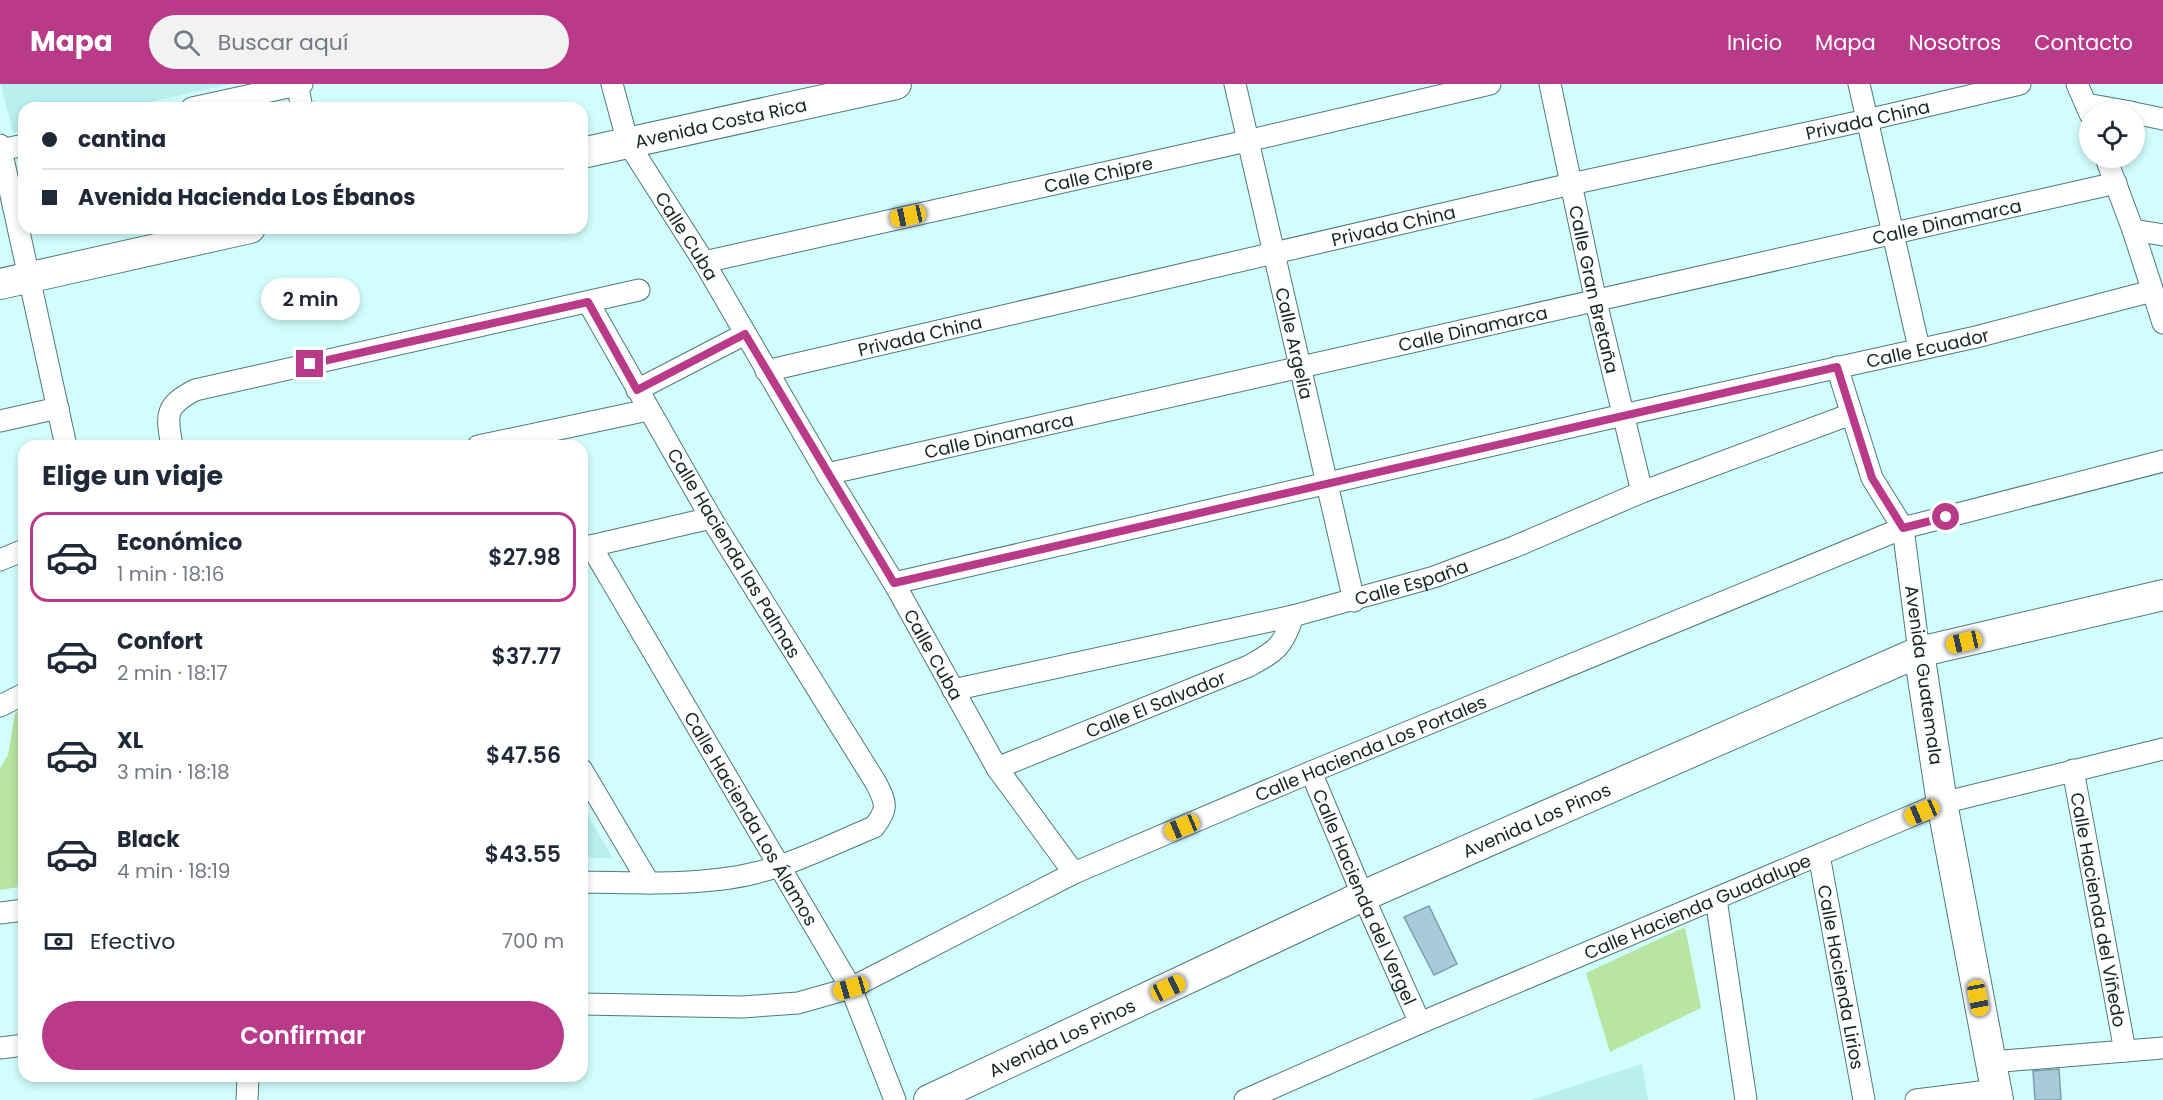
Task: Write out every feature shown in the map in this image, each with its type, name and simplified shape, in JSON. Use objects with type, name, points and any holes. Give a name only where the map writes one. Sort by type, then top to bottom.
[{"type":"street","points":[[219,102],[299,84],[301,102]]},
{"type":"street","name":"Calle Cuba","points":[[612,84],[628,143],[704,262],[766,371],[894,583],[997,768],[1074,873]]},
{"type":"street","name":"Avenida Costa Rica","points":[[588,152],[896,84]]},
{"type":"street","name":"Calle Argelia","points":[[1235,84],[1354,601]]},
{"type":"street","name":"Calle Chipre","points":[[704,262],[1247,141],[1490,84]]},
{"type":"street","name":"Calle Gran Bretaña","points":[[1550,84],[1596,302],[1642,492]]},
{"type":"street","points":[[1859,84],[1919,348]]},
{"type":"street","name":"Privada China","points":[[766,371],[1571,184],[1867,120],[2020,84]]},
{"type":"street","points":[[2077,84],[2085,102]]},
{"type":"street","points":[[2145,115],[2163,118]]},
{"type":"street","points":[[18,146],[0,148],[18,228]]},
{"type":"street","points":[[2110,168],[2163,323]]},
{"type":"street","name":"Calle Dinamarca","points":[[827,474],[2116,183]]},
{"type":"street","points":[[2133,230],[2163,236]]},
{"type":"street","points":[[19,234],[65,440]]},
{"type":"street","points":[[0,284],[223,234]]},
{"type":"street","points":[[171,440],[169,411],[178,399],[195,390],[639,290]]},
{"type":"street","name":"Calle Ecuador","points":[[894,583],[1623,415],[1976,337],[2152,291]]},
{"type":"street","name":"Calle Hacienda las Palmas","points":[[588,302],[711,519],[876,783],[885,802],[884,815],[874,827],[780,866]]},
{"type":"street","points":[[637,390],[745,334]]},
{"type":"street","name":"Avenida Guatemala","points":[[1837,367],[1872,478],[1903,528],[1942,803],[1995,1084]]},
{"type":"street","points":[[0,421],[58,408]]},
{"type":"street","points":[[506,440],[648,410]]},
{"type":"street","name":"Calle España","points":[[953,690],[1293,616],[1354,601],[1434,577],[1514,547],[1642,492],[1851,414]]},
{"type":"street","name":"Calle Hacienda Los Portales","points":[[588,1004],[742,1007],[798,1003],[851,988],[1074,873],[1311,772],[1903,528],[2163,460]]},
{"type":"street","points":[[588,547],[711,519]]},
{"type":"street","name":"Calle Hacienda Los Álamos","points":[[588,549],[851,988],[895,1100]]},
{"type":"street","points":[[0,560],[18,552]]},
{"type":"street","name":"Avenida Los Pinos","points":[[929,1100],[1363,896],[1919,652],[2163,595]]},
{"type":"street","name":"Calle El Salvador","points":[[997,768],[1249,666],[1273,653],[1286,638],[1293,616]]},
{"type":"street","points":[[0,706],[18,697]]},
{"type":"street","name":"Calle Hacienda Guadalupe","points":[[1245,1100],[1420,1023],[1942,803],[2163,749]]},
{"type":"street","name":"Calle Hacienda del Viñedo","points":[[2073,770],[2125,1051]]},
{"type":"street","name":"Calle Hacienda del Vergel","points":[[1311,772],[1420,1023]]},
{"type":"street","points":[[588,780],[649,883]]},
{"type":"street","name":"Calle Hacienda Lirios","points":[[1819,855],[1864,1100]]},
{"type":"street","points":[[588,882],[649,883],[718,879],[754,874],[780,866]]},
{"type":"street","points":[[1716,899],[1746,1100]]},
{"type":"street","points":[[0,913],[18,911]]},
{"type":"street","points":[[0,1048],[18,1046]]},
{"type":"street","points":[[1916,1100],[1995,1084],[2125,1051],[2163,1048]]},
{"type":"street","points":[[247,1100],[248,1082]]},
{"type":"shaded area","points":[[1,84],[230,84],[150,102],[18,102],[18,132],[13,133]]},
{"type":"shaded area","points":[[588,816],[613,858],[588,858]]},
{"type":"shaded area","points":[[1642,1064],[1648,1100],[1531,1100]]},
{"type":"green space","points":[[18,711],[18,887],[0,890],[0,768],[8,755],[15,713]]},
{"type":"green space","points":[[1685,927],[1701,1008],[1610,1052],[1586,973]]},
{"type":"building","points":[[1429,906],[1457,964],[1434,975],[1404,917]]},
{"type":"building","points":[[2059,1069],[2061,1100],[2035,1100],[2033,1071]]},
{"type":"route","points":[[310,364],[588,302],[637,390],[745,334],[894,583],[1837,367],[1872,478],[1903,528],[1946,517]]}]
